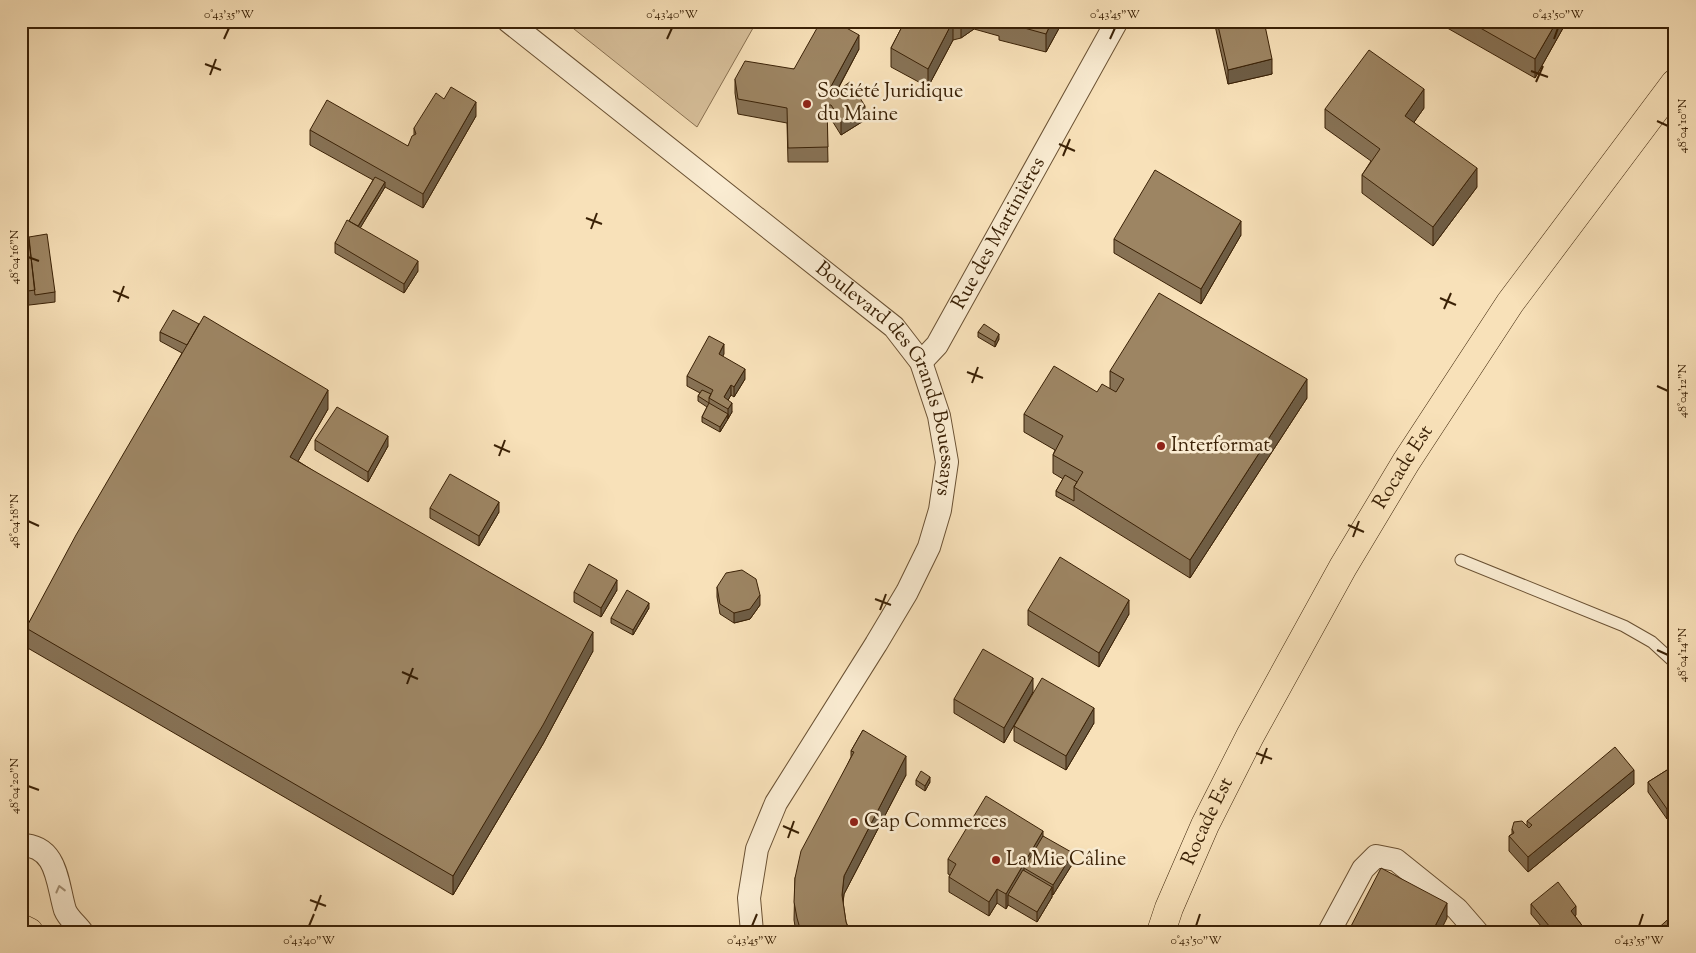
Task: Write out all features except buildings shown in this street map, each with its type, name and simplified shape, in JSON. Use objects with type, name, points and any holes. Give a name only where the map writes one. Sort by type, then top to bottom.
[{"type":"main road","name":"Rocade Est","points":[[1155,932],[1165,920],[1206,825],[1250,736],[1343,567],[1406,462],[1510,303],[1675,83]]},
{"type":"main road","points":[[21,928],[28,932]]},
{"type":"street","name":"Boulevard des Grands Bouessays","points":[[508,21],[894,327],[920,362],[940,416],[947,462],[940,510],[929,547],[907,592],[876,644],[776,803],[757,849],[749,898],[752,932]]},
{"type":"street","name":"Rue des Martinières","points":[[920,362],[937,345],[1117,21]]},
{"type":"street","points":[[21,845],[32,845],[45,854],[56,869],[66,912],[82,932]]},
{"type":"street","points":[[1329,932],[1363,869],[1376,856],[1396,860],[1457,910],[1477,932]]},
{"type":"lane","points":[[1461,560],[1624,626],[1652,642],[1675,663]]},
{"type":"shaded area","points":[[564,21],[757,21],[697,127]]},
{"type":"place","name":"Société Juridique du Maine","points":[[807,104]]},
{"type":"place","name":"Interformat","points":[[1161,446]]},
{"type":"place","name":"Cap Commerces","points":[[854,822]]},
{"type":"place","name":"La Mie Câline","points":[[996,860]]}]
